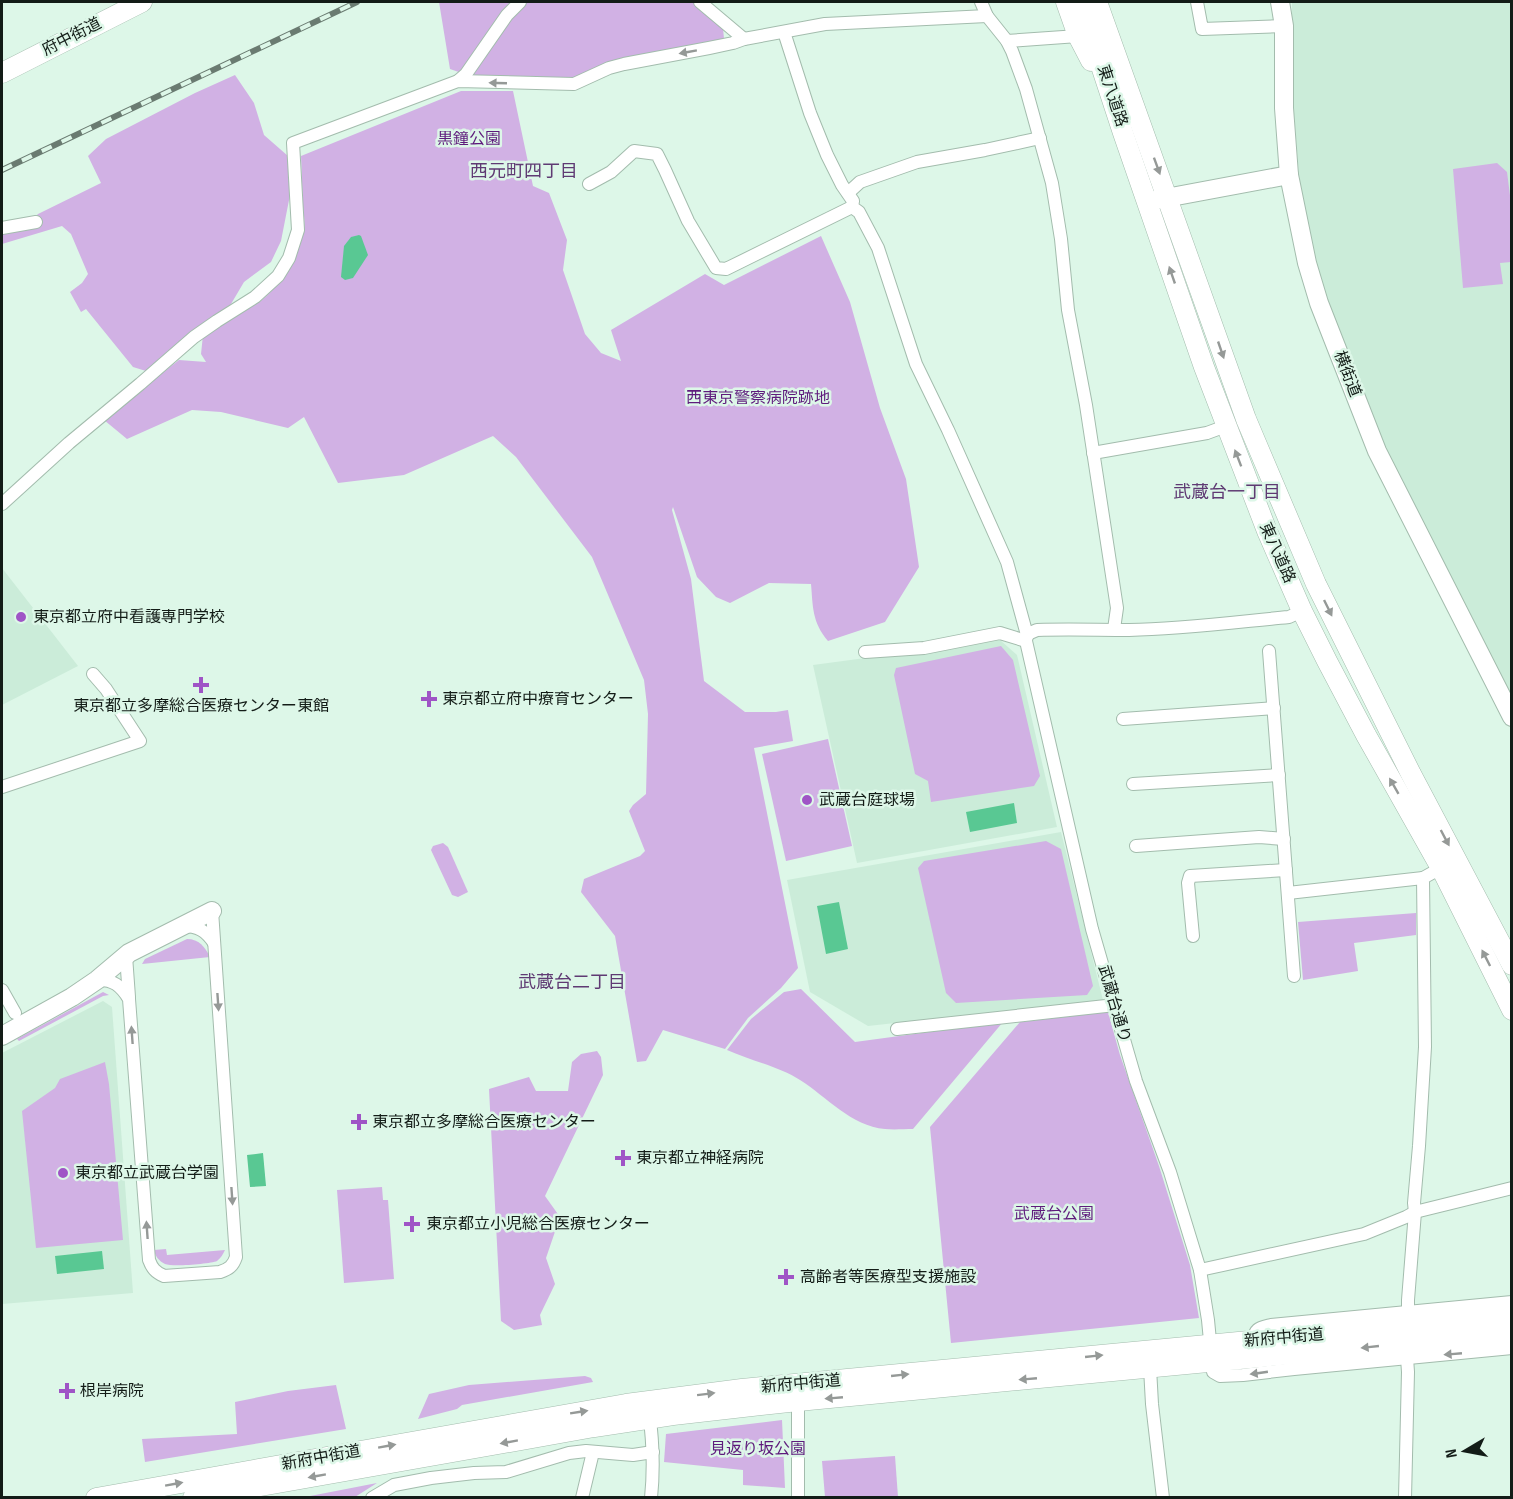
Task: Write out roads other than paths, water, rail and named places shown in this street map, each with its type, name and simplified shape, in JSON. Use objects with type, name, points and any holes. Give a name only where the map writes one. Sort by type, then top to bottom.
[{"type":"main road","name":"府中街道","points":[[2,73],[142,2]]},
{"type":"main road","points":[[1066,2],[1078,36],[1114,103]]},
{"type":"main road","name":"東八道路","points":[[1080,2],[1226,426],[1267,531],[1327,661],[1441,868],[1512,1010]]},
{"type":"main road","name":"東八道路","points":[[1097,2],[1246,419],[1316,584],[1411,774],[1512,965]]},
{"type":"main road","points":[[1111,2],[1123,34],[1137,111]]},
{"type":"main road","points":[[1263,459],[1280,523],[1303,579],[1300,584],[1295,585],[1288,579]]},
{"type":"main road","points":[[1344,642],[1335,636],[1330,639],[1329,646],[1355,697],[1377,755]]},
{"type":"main road","name":"新府中街道","points":[[193,1497],[594,1427],[649,1410],[798,1401],[1150,1368],[1252,1341],[1512,1316]]},
{"type":"main road","name":"新府中街道","points":[[96,1497],[649,1410],[742,1389],[1211,1353],[1512,1333]]},
{"type":"street","points":[[2,504],[69,443],[194,337],[255,297],[278,276],[289,258],[298,230],[293,143],[458,81],[466,74],[507,15],[520,2]]},
{"type":"street","points":[[700,2],[744,39]]},
{"type":"street","points":[[981,2],[987,16],[1007,41],[1026,89],[1052,183],[1061,239],[1068,310],[1094,453],[1117,608],[1114,629]]},
{"type":"street","points":[[1197,2],[1202,29],[1284,26]]},
{"type":"street","name":"横街道","points":[[1280,2],[1284,26],[1284,108],[1289,175],[1307,263],[1377,451],[1512,717]]},
{"type":"street","points":[[458,81],[574,84],[609,68],[624,64],[825,24],[987,16]]},
{"type":"street","name":"武蔵台通り","points":[[784,32],[810,112],[827,155],[853,201],[852,207],[859,212],[878,248],[916,364],[1007,562],[1027,638],[1092,929],[1136,1081],[1170,1172],[1200,1270],[1211,1353]]},
{"type":"street","points":[[1007,41],[1078,36]]},
{"type":"street","points":[[848,193],[860,182],[917,162],[1040,138]]},
{"type":"street","points":[[589,184],[610,172],[634,151],[657,154],[688,221],[716,267],[726,269],[852,207]]},
{"type":"street","points":[[1147,202],[1289,175]]},
{"type":"street","points":[[2,228],[36,222]]},
{"type":"street","points":[[1094,453],[1207,433],[1226,426]]},
{"type":"street","points":[[866,652],[924,648],[1000,633],[1027,638],[1037,630],[1128,630],[1289,617],[1302,610]]},
{"type":"street","points":[[1269,651],[1294,976]]},
{"type":"street","points":[[2,787],[140,741],[106,689],[93,674]]},
{"type":"street","points":[[1123,719],[1274,708]]},
{"type":"street","points":[[1133,784],[1279,775]]},
{"type":"street","points":[[1136,846],[1259,837],[1284,839]]},
{"type":"street","points":[[1288,893],[1423,878],[1441,868]]},
{"type":"street","points":[[1193,936],[1188,883],[1190,876],[1286,870]]},
{"type":"street","points":[[1408,1312],[1425,1047],[1423,878]]},
{"type":"street","points":[[2,1036],[72,997],[98,980],[126,956],[212,911],[236,1257],[234,1265],[228,1269],[220,1272],[164,1276],[151,1267],[126,956]]},
{"type":"street","points":[[183,926],[204,931],[214,943]]},
{"type":"street","points":[[98,980],[116,983],[129,999]]},
{"type":"street","points":[[2,990],[15,1012]]},
{"type":"street","points":[[897,1029],[1115,1005]]},
{"type":"street","points":[[1200,1270],[1364,1234],[1415,1212],[1512,1188]]},
{"type":"street","points":[[1252,1341],[1254,1333],[1262,1327],[1512,1302]]},
{"type":"street","points":[[1211,1353],[1213,1372],[1220,1376],[1512,1348]]},
{"type":"street","points":[[1405,1497],[1407,1358]]},
{"type":"street","points":[[1150,1368],[1163,1497]]},
{"type":"street","points":[[798,1401],[798,1497]]},
{"type":"street","points":[[649,1410],[653,1452],[651,1497]]},
{"type":"street","points":[[372,1497],[394,1485],[474,1473],[506,1472],[569,1453],[585,1451],[633,1455],[653,1452]]},
{"type":"street","points":[[582,1497],[593,1452]]},
{"type":"railway","points":[[2,170],[357,2]]},
{"type":"place","name":"東京都立府中看護専門学校","points":[[21,617]]},
{"type":"place","name":"東京都立多摩総合医療センター東館","points":[[201,685]]},
{"type":"place","name":"東京都立府中療育センター","points":[[429,699]]},
{"type":"place","name":"武蔵台庭球場","points":[[807,800]]},
{"type":"place","name":"東京都立多摩総合医療センター","points":[[359,1122]]},
{"type":"place","name":"東京都立神経病院","points":[[623,1158]]},
{"type":"place","name":"東京都立武蔵台学園","points":[[63,1173]]},
{"type":"place","name":"東京都立小児総合医療センター","points":[[412,1224]]},
{"type":"place","name":"高齢者等医療型支援施設","points":[[786,1277]]},
{"type":"place","name":"根岸病院","points":[[67,1391]]},
{"type":"district","name":"西元町四丁目","points":[[524,171]]},
{"type":"district","name":"武蔵台一丁目","points":[[1227,492]]},
{"type":"district","name":"武蔵台二丁目","points":[[572,982]]},
{"type":"park label","name":"黒鐘公園","points":[[469,139]]},
{"type":"park label","name":"西東京警察病院跡地","points":[[758,398]]},
{"type":"park label","name":"武蔵台公園","points":[[1054,1214]]},
{"type":"park label","name":"見返り坂公園","points":[[758,1449]]}]
